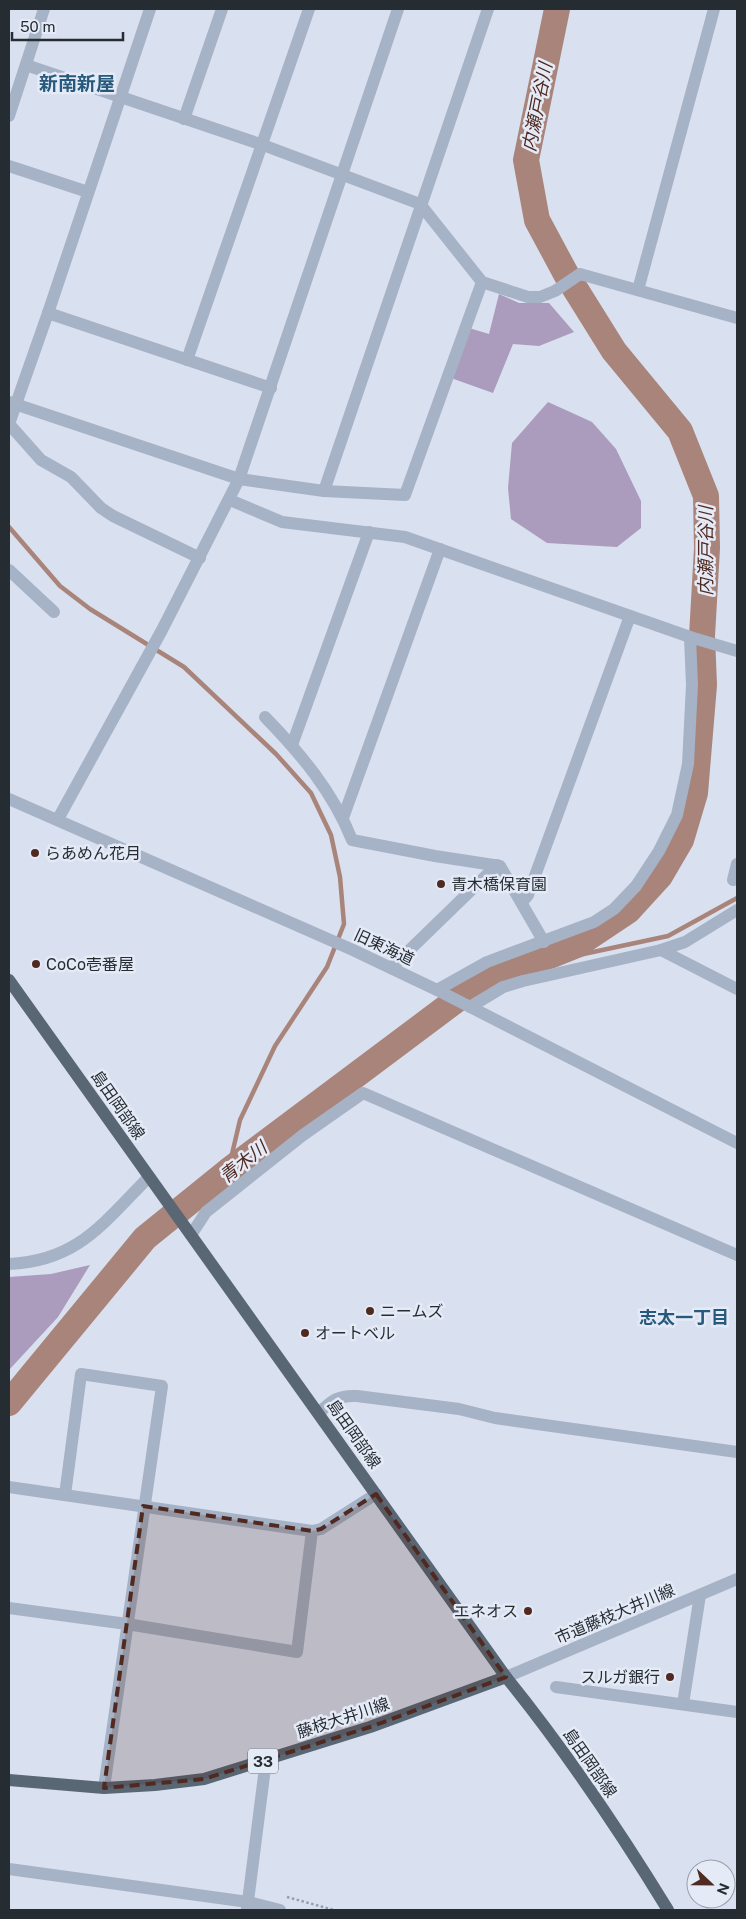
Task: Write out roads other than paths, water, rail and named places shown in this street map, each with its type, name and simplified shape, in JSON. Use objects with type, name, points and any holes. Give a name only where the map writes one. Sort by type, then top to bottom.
[{"type":"main road","name":"島田岡部線","points":[[9,980],[506,1677],[531,1708],[629,1847],[668,1910]]},
{"type":"main road","name":"藤枝大井川線","points":[[9,1780],[104,1788],[204,1780],[388,1721],[506,1677]]},
{"type":"street","points":[[9,116],[44,9]]},
{"type":"street","points":[[150,9],[48,313],[12,403],[9,424],[41,460],[71,477],[101,508],[113,516],[200,558]]},
{"type":"street","points":[[184,119],[222,9]]},
{"type":"street","points":[[187,360],[309,9]]},
{"type":"street","points":[[58,819],[162,630],[230,500],[239,479],[398,9]]},
{"type":"street","points":[[324,491],[420,204],[488,9]]},
{"type":"street","points":[[638,290],[714,9]]},
{"type":"street","points":[[26,65],[342,173],[420,204],[482,282],[528,297],[540,297],[555,291],[580,274],[737,318]]},
{"type":"street","points":[[9,166],[88,192]]},
{"type":"street","points":[[12,403],[239,479],[324,491],[405,495],[482,282]]},
{"type":"street","points":[[48,313],[271,388]]},
{"type":"street","points":[[230,500],[282,522],[405,537],[690,637],[737,651]]},
{"type":"street","points":[[292,745],[370,532]]},
{"type":"street","points":[[343,818],[440,549]]},
{"type":"street","points":[[9,570],[54,612]]},
{"type":"street","points":[[522,902],[528,895],[630,616]]},
{"type":"street","points":[[437,990],[487,962],[594,922],[614,909],[636,886],[659,851],[677,816],[688,764],[692,724],[690,637]]},
{"type":"street","points":[[265,717],[292,745],[319,779],[343,818],[352,840],[434,856],[500,866],[544,942]]},
{"type":"street","name":"旧東海道","points":[[9,799],[321,935],[391,968],[737,1143]]},
{"type":"street","points":[[733,880],[737,864]]},
{"type":"street","points":[[391,968],[497,865]]},
{"type":"street","points":[[470,1007],[503,987],[661,950],[685,942],[737,910]]},
{"type":"street","points":[[661,950],[737,988]]},
{"type":"street","points":[[190,1233],[206,1212],[303,1135],[363,1093],[737,1255]]},
{"type":"street","points":[[9,1264],[53,1258],[71,1249],[90,1236],[149,1177]]},
{"type":"street","points":[[65,1495],[81,1374],[162,1386],[143,1506],[104,1788]]},
{"type":"street","points":[[319,1413],[333,1399],[344,1395],[357,1396],[459,1408],[495,1418],[737,1452]]},
{"type":"street","points":[[9,1488],[312,1531],[321,1529],[376,1494]]},
{"type":"street","points":[[9,1608],[127,1624],[297,1652],[312,1531]]},
{"type":"street","name":"市道藤枝大井川線","points":[[506,1677],[737,1579]]},
{"type":"street","points":[[683,1704],[700,1595]]},
{"type":"street","points":[[556,1686],[737,1712]]},
{"type":"street","points":[[247,1906],[266,1760]]},
{"type":"street","points":[[9,1869],[280,1910]]},
{"type":"waterway","name":"内瀬戸谷川","points":[[9,1403],[145,1238],[228,1171],[475,986],[577,945],[628,911],[660,876],[681,840],[695,793],[704,685],[702,636],[707,548],[706,496],[680,431],[614,351],[566,274],[537,220],[526,160],[557,9]]},
{"type":"waterway","name":"青木川","points":[[9,527],[60,586],[90,609],[184,667],[276,754],[311,793],[331,835],[340,877],[344,924],[327,967],[275,1046],[240,1120],[228,1171]]},
{"type":"waterway","points":[[518,968],[668,936],[737,898]]},
{"type":"place","name":"らあめん花月","points":[[35,853]]},
{"type":"place","name":"青木橋保育園","points":[[441,884]]},
{"type":"place","name":"CoCo壱番屋","points":[[36,964]]},
{"type":"place","name":"ニームズ","points":[[370,1311]]},
{"type":"place","name":"オートベル","points":[[305,1333]]},
{"type":"place","name":"エネオス","points":[[528,1611]]},
{"type":"place","name":"スルガ銀行","points":[[670,1677]]},
{"type":"district","name":"新南新屋","points":[[77,83]]},
{"type":"district","name":"志太一丁目","points":[[684,1317]]}]
